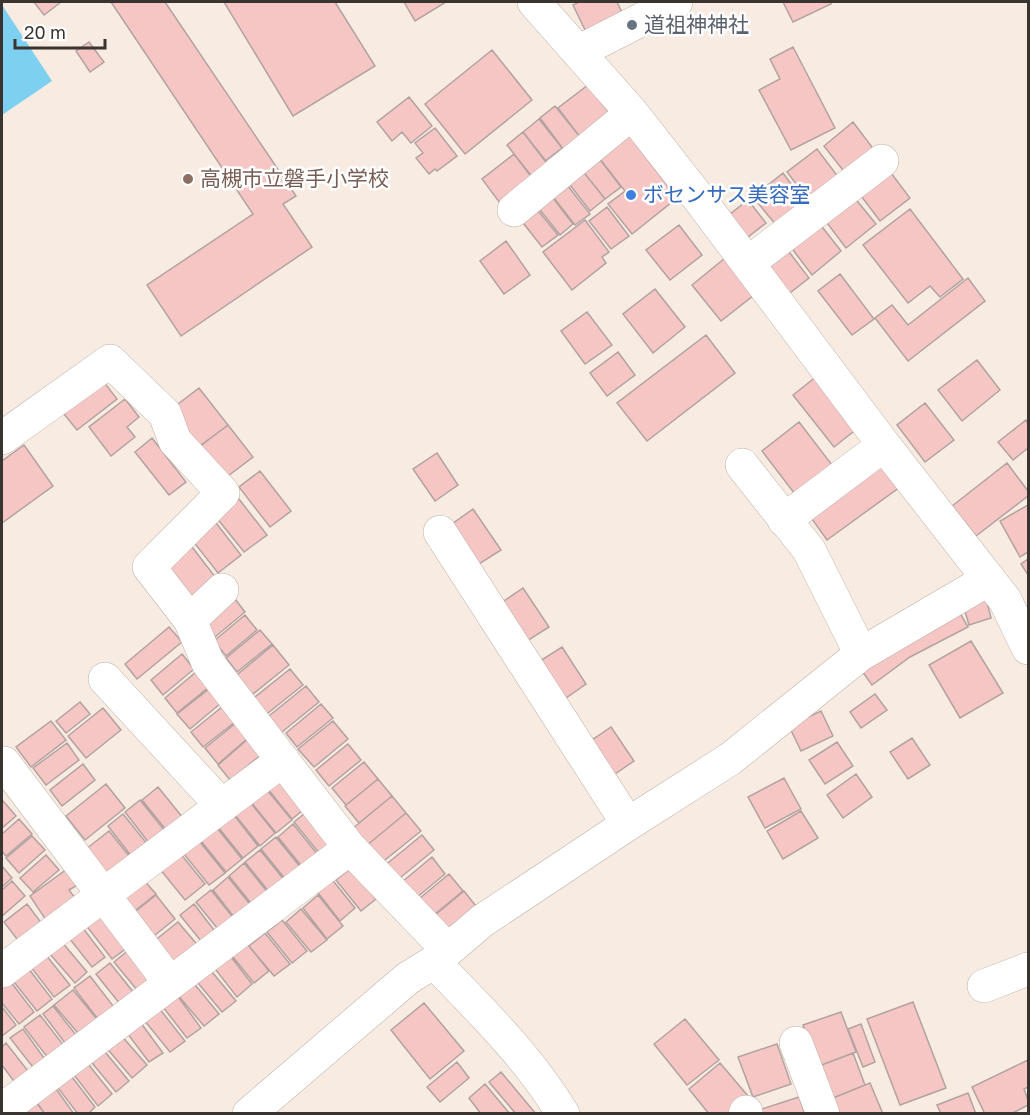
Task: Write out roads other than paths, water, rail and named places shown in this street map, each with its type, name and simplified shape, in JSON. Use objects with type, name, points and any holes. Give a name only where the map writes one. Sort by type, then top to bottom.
[{"type":"street","points":[[534,2],[632,113],[884,445],[1007,589],[1029,648]]},
{"type":"street","points":[[578,52],[676,2]]},
{"type":"street","points":[[514,210],[632,113]]},
{"type":"street","points":[[748,263],[882,161]]},
{"type":"street","points":[[2,438],[110,361],[165,414],[175,441],[223,493],[149,567],[190,620],[208,663],[350,848],[545,1084],[563,1113]]},
{"type":"street","points":[[784,520],[884,445]]},
{"type":"street","points":[[742,465],[809,550],[861,654]]},
{"type":"street","points":[[440,532],[628,824]]},
{"type":"street","points":[[249,1113],[408,978],[441,956],[483,921],[730,759],[861,654],[1007,589]]},
{"type":"street","points":[[190,620],[222,590]]},
{"type":"street","points":[[105,679],[222,806]]},
{"type":"street","points":[[5,962],[104,895],[283,760]]},
{"type":"street","points":[[4,763],[170,983]]},
{"type":"street","points":[[2,1110],[350,848]]},
{"type":"street","points":[[984,986],[1029,969]]},
{"type":"street","points":[[796,1043],[823,1113]]},
{"type":"water","points":[[2,5],[52,81],[2,115]]},
{"type":"place","name":"道祖神神社","points":[[632,25]]},
{"type":"place","name":"高槻市立磐手小学校","points":[[188,179]]},
{"type":"place","name":"ボセンサス美容室","points":[[631,195]]}]
